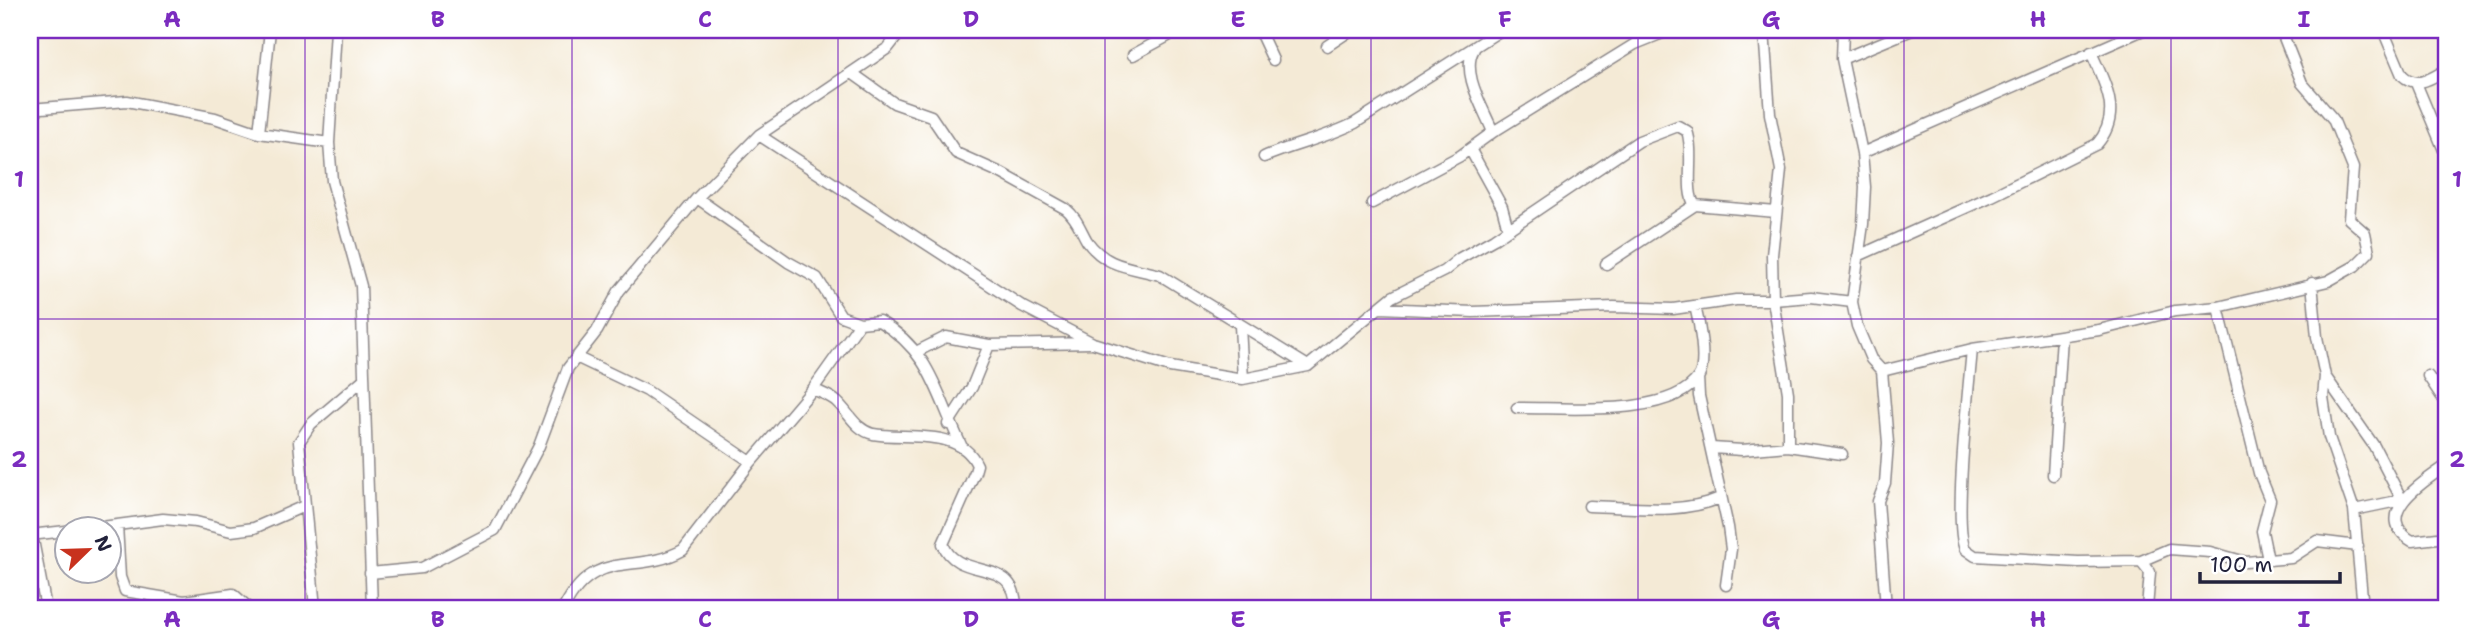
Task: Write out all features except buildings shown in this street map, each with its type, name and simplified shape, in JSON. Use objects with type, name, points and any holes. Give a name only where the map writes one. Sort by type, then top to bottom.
[{"type":"street","points":[[258,132],[270,30]]},
{"type":"street","points":[[337,30],[329,143],[332,181],[361,286],[372,608]]},
{"type":"street","points":[[370,573],[422,568],[495,530],[539,446],[568,368],[597,331],[619,291],[697,198],[759,135],[888,48],[902,30]]},
{"type":"street","points":[[1133,55],[1168,36],[1172,30]]},
{"type":"street","points":[[1259,30],[1272,60]]},
{"type":"street","points":[[1327,46],[1352,30]]},
{"type":"street","points":[[1264,157],[1297,142],[1336,133],[1355,123],[1502,30]]},
{"type":"street","points":[[1372,203],[1470,149],[1619,54],[1670,30]]},
{"type":"street","points":[[1763,30],[1770,114],[1781,170],[1771,263],[1773,300],[1788,393],[1788,446]]},
{"type":"street","points":[[1843,30],[1842,59],[1862,153],[1864,212],[1852,302],[1857,326],[1871,359],[1882,371],[1888,443],[1885,483],[1878,501],[1886,608]]},
{"type":"street","points":[[1842,59],[1912,30]]},
{"type":"street","points":[[1862,153],[2143,30]]},
{"type":"street","points":[[1882,371],[1972,349],[2062,337],[2175,311],[2218,307],[2328,281],[2355,266],[2369,252],[2369,244],[2365,233],[2348,219],[2353,168],[2338,127],[2302,83],[2281,30]]},
{"type":"street","points":[[2383,30],[2402,75],[2416,83],[2446,155]]},
{"type":"street","points":[[1475,46],[1467,60],[1469,72],[1493,132]]},
{"type":"street","points":[[1858,256],[2039,174],[2096,144],[2106,129],[2112,108],[2111,99],[2091,52]]},
{"type":"street","points":[[2416,83],[2446,70]]},
{"type":"street","points":[[852,73],[894,103],[931,116],[956,153],[1001,173],[1066,209],[1074,216],[1088,242],[1116,265],[1160,275],[1308,366]]},
{"type":"street","points":[[30,109],[127,101],[215,118],[258,132],[329,143]]},
{"type":"street","points":[[759,135],[1023,306],[1093,343],[1170,367],[1243,379],[1308,366],[1404,289],[1444,271],[1639,141],[1678,126],[1687,131],[1692,146],[1689,196],[1695,205]]},
{"type":"street","points":[[1470,149],[1502,207],[1507,229]]},
{"type":"street","points":[[697,198],[788,262],[817,278],[835,311],[841,316],[860,323],[878,321],[916,352],[931,370],[961,445],[976,464],[943,544],[954,560],[1007,579],[1015,590],[1016,608]]},
{"type":"street","points":[[1606,264],[1695,205],[1776,212]]},
{"type":"street","points":[[2312,283],[2317,337],[2326,376],[2323,397],[2329,437],[2354,510],[2363,608]]},
{"type":"street","points":[[1379,308],[1473,312],[1695,306],[1811,297],[1852,302]]},
{"type":"street","points":[[1695,306],[1700,325],[1699,396],[1731,549],[1726,585]]},
{"type":"street","points":[[2218,307],[2259,473],[2270,500],[2262,531],[2268,560]]},
{"type":"street","points":[[564,608],[578,584],[594,572],[619,564],[672,556],[683,550],[751,462],[813,389],[860,323]]},
{"type":"street","points":[[1240,326],[1243,379]]},
{"type":"street","points":[[916,352],[946,337],[989,345],[1093,343]]},
{"type":"street","points":[[2053,475],[2062,337]]},
{"type":"street","points":[[942,439],[972,387],[989,345]]},
{"type":"street","points":[[1972,349],[1961,539],[1965,550],[1975,556],[2078,562],[2141,561],[2169,549],[2210,552],[2232,560],[2268,560],[2291,558],[2317,541],[2358,546]]},
{"type":"street","points":[[576,357],[647,391],[751,462]]},
{"type":"street","points":[[2326,376],[2374,446],[2402,500]]},
{"type":"street","points":[[2428,376],[2446,403]]},
{"type":"street","points":[[1517,408],[1612,409],[1657,403],[1675,395],[1698,377]]},
{"type":"street","points":[[315,608],[303,506],[301,436],[364,379]]},
{"type":"street","points":[[813,389],[834,400],[855,423],[872,433],[942,439],[961,445]]},
{"type":"street","points":[[1712,448],[1742,450],[1788,446],[1842,454]]},
{"type":"street","points":[[2354,510],[2402,500],[2446,466]]},
{"type":"street","points":[[1589,506],[1674,508],[1703,504],[1720,498]]},
{"type":"street","points":[[2402,500],[2397,511],[2404,536],[2412,541],[2446,537]]},
{"type":"street","points":[[122,524],[163,519],[196,522],[232,531],[254,528],[303,506]]},
{"type":"street","points":[[46,608],[31,535],[52,533]]},
{"type":"street","points":[[2141,561],[2150,572],[2147,608]]},
{"type":"street","points":[[122,583],[125,591],[184,601],[233,594],[249,608]]}]
